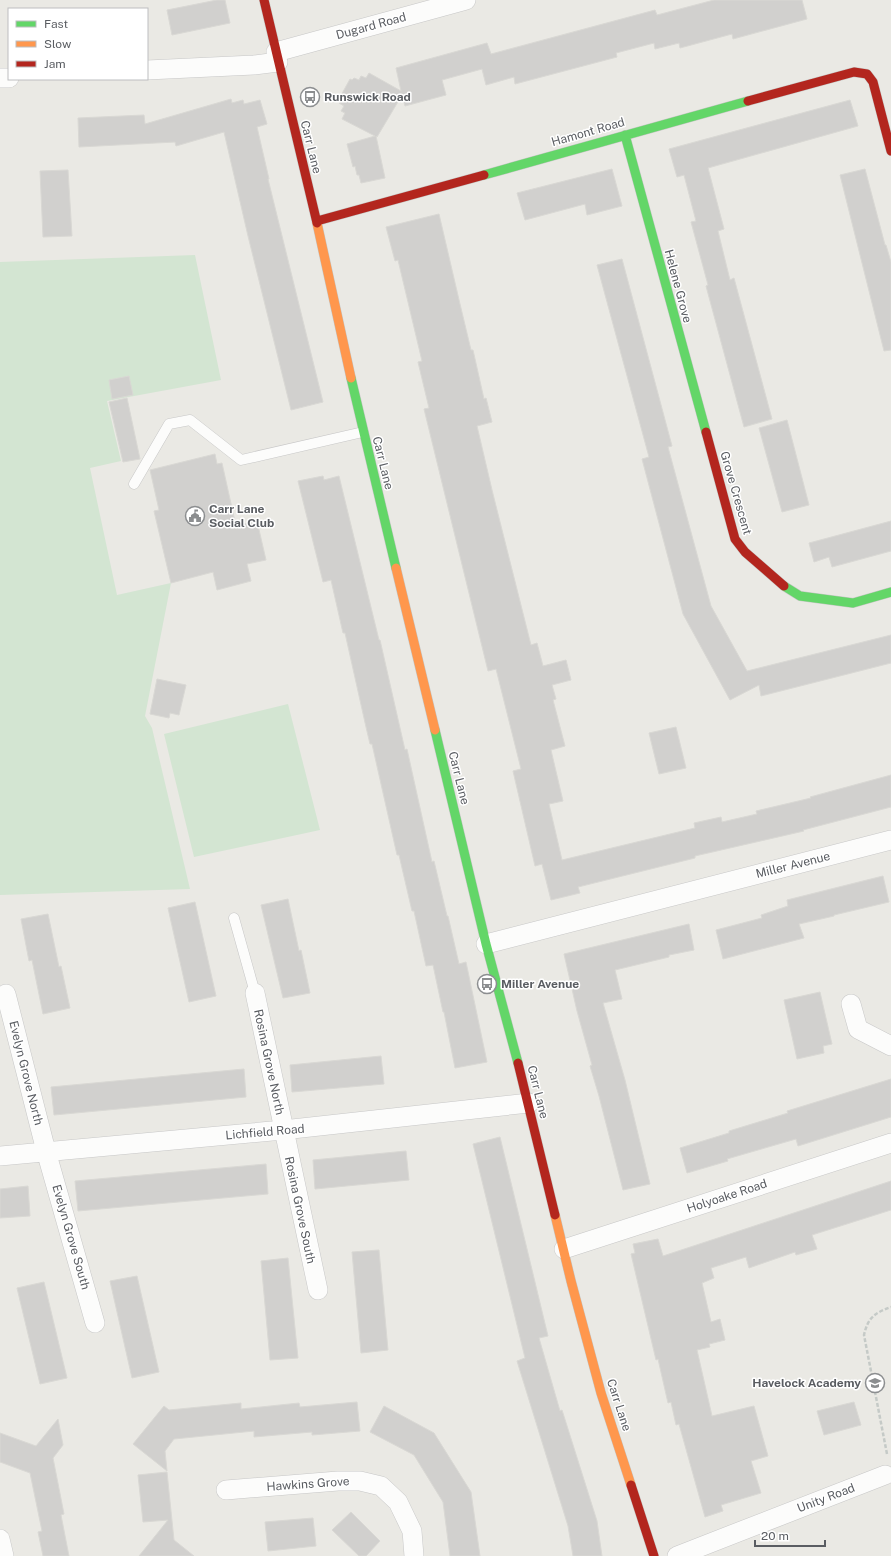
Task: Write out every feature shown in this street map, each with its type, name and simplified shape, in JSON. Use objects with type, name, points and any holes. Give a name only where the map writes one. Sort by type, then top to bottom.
[{"type":"street","name":"Carr Lane","points":[[264,0],[317,221],[363,432],[486,944],[529,1103],[571,1281],[601,1392],[654,1556]]},
{"type":"street","name":"Dugard Road","points":[[277,57],[466,0]]},
{"type":"street","points":[[148,70],[254,65],[277,57]]},
{"type":"street","name":"Hamont Road","points":[[317,221],[854,72],[867,74],[873,82],[891,151]]},
{"type":"street","name":"Helene Grove","points":[[625,135],[709,444]]},
{"type":"street","name":"Grove Crescent","points":[[709,444],[735,539],[745,552],[780,584],[800,596],[853,603],[891,592]]},
{"type":"street","name":"Miller Avenue","points":[[486,944],[891,840]]},
{"type":"street","name":"Rosina Grove North","points":[[255,993],[283,1130]]},
{"type":"street","name":"Evelyn Grove North","points":[[6,994],[46,1151]]},
{"type":"street","points":[[851,1004],[858,1029],[891,1046]]},
{"type":"street","name":"Lichfield Road","points":[[0,1156],[283,1130],[529,1103]]},
{"type":"street","name":"Rosina Grove South","points":[[283,1130],[318,1290]]},
{"type":"street","name":"Holyoake Road","points":[[564,1249],[891,1143]]},
{"type":"street","name":"Evelyn Grove South","points":[[46,1151],[95,1323]]},
{"type":"street","name":"Unity Road","points":[[677,1556],[883,1476]]},
{"type":"street","name":"Hawkins Grove","points":[[226,1490],[360,1480],[381,1486],[398,1502],[412,1531],[414,1556]]},
{"type":"street","points":[[0,1539],[4,1556]]},
{"type":"lane","points":[[134,484],[169,424],[190,420],[241,460],[363,432]]},
{"type":"lane","points":[[234,918],[255,993]]},
{"type":"path","points":[[883,1476],[876,1464],[880,1459],[888,1460],[864,1335],[867,1323],[878,1312],[891,1307]]},
{"type":"green space","points":[[195,255],[221,380],[107,401],[121,461],[90,468],[117,595],[171,583],[145,716],[152,728],[190,889],[0,895],[0,262]]},
{"type":"green space","points":[[288,704],[320,830],[194,857],[164,734]]},
{"type":"building","points":[[217,0],[225,0],[230,23],[172,35],[167,10]]},
{"type":"building","points":[[714,0],[802,0],[807,19],[733,39],[732,34],[680,48],[679,43],[655,49],[654,43],[616,53],[617,57],[515,84],[514,77],[486,85],[482,69],[442,80],[446,95],[405,106],[402,95],[377,137],[376,136],[385,178],[361,183],[355,166],[353,167],[347,144],[375,136],[342,119],[345,113],[341,111],[344,106],[339,103],[341,101],[339,99],[350,79],[352,80],[354,78],[359,80],[361,76],[366,78],[369,73],[401,91],[396,68],[487,43],[491,54],[655,10],[657,15]]},
{"type":"building","points":[[231,99],[232,103],[243,100],[244,104],[260,100],[267,124],[257,127],[268,179],[323,402],[291,410],[224,132],[176,146],[175,142],[79,147],[78,118],[144,115],[145,124]]},
{"type":"building","points":[[850,100],[858,126],[708,168],[724,229],[718,231],[730,280],[734,278],[772,419],[744,427],[706,286],[708,285],[691,222],[696,221],[684,175],[677,177],[669,149]]},
{"type":"building","points":[[612,169],[622,206],[587,215],[585,204],[525,220],[517,193]]},
{"type":"building","points":[[865,169],[885,245],[891,262],[891,350],[884,351],[840,175]]},
{"type":"building","points":[[68,170],[72,236],[43,237],[40,171]]},
{"type":"building","points":[[439,214],[471,350],[473,350],[484,399],[486,398],[492,422],[477,426],[531,645],[537,643],[543,666],[566,660],[571,680],[552,685],[556,699],[553,700],[565,746],[551,750],[563,801],[549,804],[562,860],[695,828],[694,823],[721,817],[722,822],[757,814],[756,811],[811,798],[810,797],[891,775],[891,807],[803,830],[804,831],[695,856],[695,858],[578,887],[580,893],[551,900],[542,864],[535,866],[513,771],[521,769],[496,669],[488,671],[424,409],[429,408],[418,362],[422,361],[398,260],[395,261],[386,227]]},
{"type":"building","points":[[622,259],[672,446],[668,447],[711,606],[747,671],[891,635],[891,663],[761,696],[759,685],[730,700],[683,614],[642,459],[649,457],[597,265]]},
{"type":"building","points":[[129,376],[133,395],[112,399],[109,380]]},
{"type":"building","points":[[127,398],[140,459],[123,462],[109,402]]},
{"type":"building","points":[[787,420],[809,505],[782,512],[759,428]]},
{"type":"building","name":"Carr Lane Social Club","points":[[215,454],[217,464],[222,463],[236,526],[257,521],[266,560],[247,564],[251,581],[217,590],[213,572],[171,583],[154,511],[159,510],[150,470]]},
{"type":"building","points":[[323,476],[324,480],[339,476],[380,640],[405,750],[407,749],[432,862],[434,861],[459,964],[466,962],[487,1062],[455,1068],[433,965],[426,966],[414,911],[412,911],[399,855],[397,855],[372,744],[370,744],[345,633],[343,633],[331,580],[323,582],[298,481]]},
{"type":"building","points":[[891,521],[891,551],[832,567],[829,557],[814,562],[809,543]]},
{"type":"building","points":[[157,679],[186,685],[179,715],[170,713],[169,718],[150,714]]},
{"type":"building","points":[[676,727],[686,768],[659,774],[649,733]]},
{"type":"building","points":[[883,876],[889,902],[799,924],[804,938],[723,959],[716,930],[762,918],[761,915],[788,906],[787,900]]},
{"type":"building","points":[[288,899],[310,993],[283,998],[261,905]]},
{"type":"building","points":[[195,902],[216,996],[189,1002],[168,908]]},
{"type":"building","points":[[48,914],[59,967],[61,966],[70,1008],[43,1014],[32,960],[29,961],[21,919]]},
{"type":"building","points":[[689,924],[694,950],[669,955],[669,957],[615,970],[622,999],[603,1003],[625,1080],[650,1184],[623,1190],[590,1066],[592,1065],[577,1011],[564,954]]},
{"type":"building","points":[[820,992],[832,1044],[823,1046],[824,1053],[797,1059],[784,1000]]},
{"type":"building","points":[[381,1056],[384,1084],[292,1092],[290,1065]]},
{"type":"building","points":[[244,1069],[246,1097],[54,1115],[51,1087]]},
{"type":"building","points":[[891,1079],[891,1117],[798,1146],[796,1139],[727,1159],[728,1161],[687,1173],[680,1148],[788,1113],[787,1111]]},
{"type":"building","points":[[500,1137],[548,1336],[539,1338],[560,1411],[562,1410],[597,1521],[602,1556],[573,1556],[568,1526],[517,1361],[525,1358],[473,1144]]},
{"type":"building","points":[[406,1151],[409,1180],[315,1189],[313,1160]]},
{"type":"building","points":[[266,1164],[268,1194],[78,1211],[75,1181]]},
{"type":"building","points":[[891,1181],[891,1210],[812,1235],[817,1249],[796,1255],[795,1252],[749,1268],[746,1257],[711,1268],[714,1278],[702,1283],[711,1322],[720,1319],[725,1340],[709,1344],[710,1347],[697,1350],[712,1416],[754,1406],[768,1456],[751,1461],[761,1493],[721,1505],[723,1511],[705,1517],[679,1424],[676,1425],[671,1402],[668,1403],[658,1359],[656,1360],[631,1254],[635,1253],[633,1244],[658,1239],[663,1256]]},
{"type":"building","points":[[28,1186],[30,1216],[0,1218],[0,1189]]},
{"type":"building","points":[[379,1250],[388,1350],[361,1353],[352,1252]]},
{"type":"building","points":[[288,1258],[298,1358],[270,1360],[261,1261]]},
{"type":"building","points":[[137,1276],[159,1372],[132,1378],[110,1281]]},
{"type":"building","points":[[44,1282],[67,1378],[40,1384],[17,1288]]},
{"type":"building","points":[[357,1402],[360,1431],[312,1435],[312,1432],[254,1437],[254,1431],[174,1439],[165,1451],[167,1471],[133,1444],[164,1406],[169,1410],[241,1403],[241,1409],[299,1403],[300,1407]]},
{"type":"building","points":[[854,1402],[861,1425],[824,1435],[817,1411]]},
{"type":"building","points":[[384,1406],[434,1433],[471,1492],[480,1556],[450,1556],[443,1502],[414,1455],[370,1432]]},
{"type":"building","points":[[58,1419],[63,1445],[53,1458],[64,1514],[61,1515],[69,1556],[43,1556],[38,1532],[42,1531],[30,1473],[0,1462],[0,1433],[36,1446]]},
{"type":"building","points":[[167,1472],[174,1540],[194,1556],[139,1556],[168,1520],[143,1522],[138,1475]]},
{"type":"building","points":[[351,1512],[380,1541],[366,1556],[359,1556],[332,1530]]},
{"type":"building","points":[[313,1518],[316,1546],[268,1551],[265,1522]]},
{"type":"traffic: fast","points":[[484,175],[748,101]]},
{"type":"traffic: fast","points":[[625,135],[706,432]]},
{"type":"traffic: fast","points":[[351,378],[396,568]]},
{"type":"traffic: fast","points":[[784,586],[800,596],[853,603],[891,592]]},
{"type":"traffic: fast","points":[[435,730],[486,944],[518,1063]]},
{"type":"traffic: slow","points":[[317,223],[351,378]]},
{"type":"traffic: slow","points":[[396,568],[435,730]]},
{"type":"traffic: slow","points":[[555,1215],[601,1393],[631,1485]]},
{"type":"traffic: jam","points":[[264,0],[317,223]]},
{"type":"traffic: jam","points":[[748,101],[854,72],[867,74],[873,82],[891,151]]},
{"type":"traffic: jam","points":[[317,221],[484,175]]},
{"type":"traffic: jam","points":[[706,432],[735,539],[745,552],[784,586]]},
{"type":"traffic: jam","points":[[518,1063],[555,1215]]},
{"type":"traffic: jam","points":[[631,1485],[654,1556]]},
{"type":"place","name":"Runswick Road","points":[[310,97]]},
{"type":"place","name":"Carr Lane Social Club","points":[[195,516]]},
{"type":"place","name":"Miller Avenue","points":[[487,984]]},
{"type":"place","name":"Havelock Academy","points":[[875,1383]]}]
